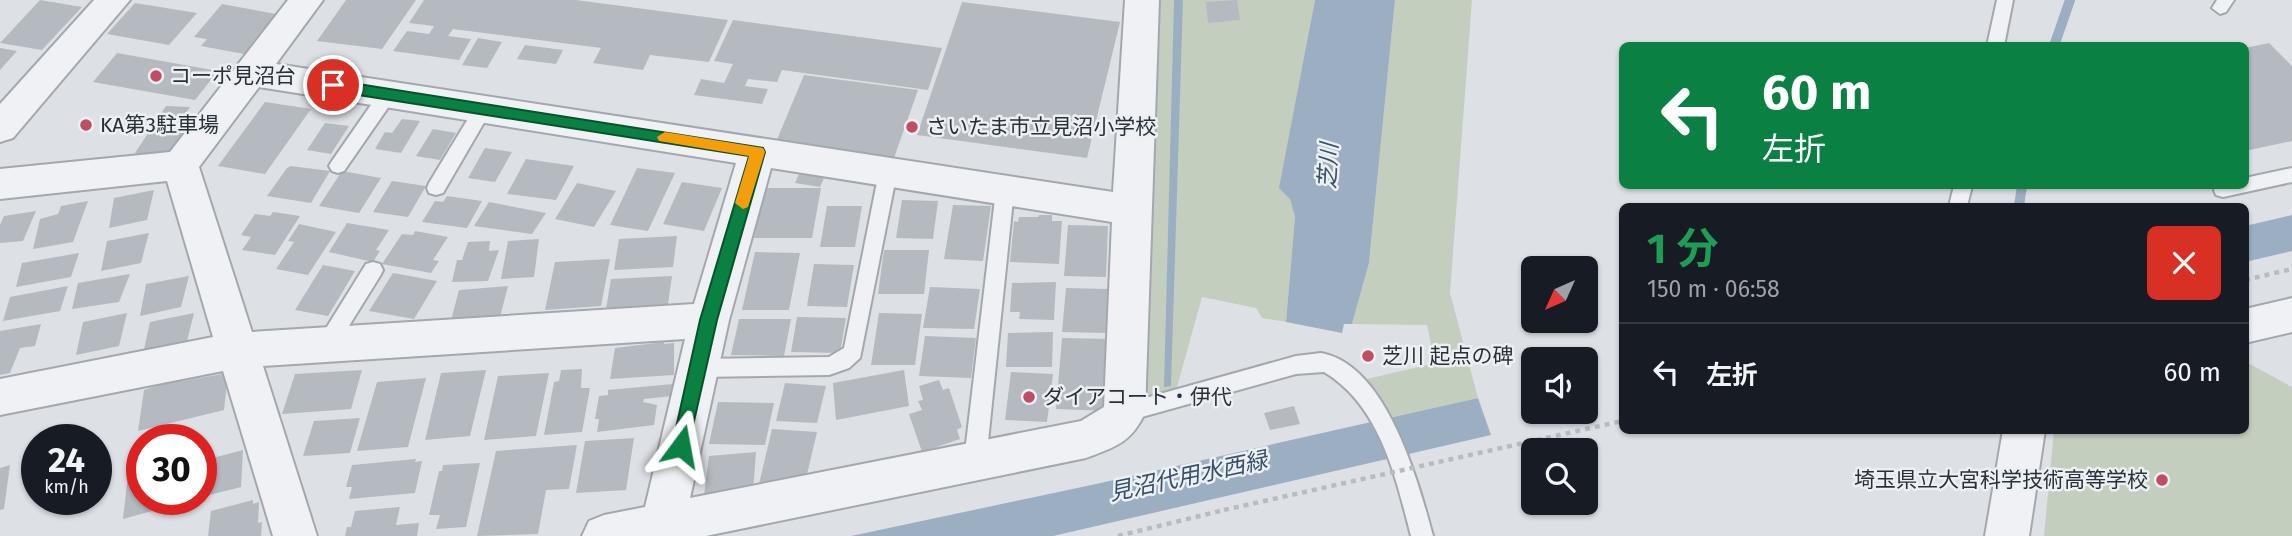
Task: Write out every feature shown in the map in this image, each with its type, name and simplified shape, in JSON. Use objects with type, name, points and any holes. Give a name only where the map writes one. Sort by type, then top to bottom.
[{"type":"street","points":[[0,128],[113,0]]},
{"type":"street","points":[[0,184],[180,165],[306,0]]},
{"type":"street","points":[[604,536],[1086,439],[1115,425],[1124,413],[1130,210],[1142,0]]},
{"type":"street","points":[[251,73],[1130,210]]},
{"type":"street","points":[[663,524],[709,320],[757,152]]},
{"type":"street","points":[[180,165],[295,536]]},
{"type":"street","points":[[2249,325],[2292,315]]},
{"type":"street","points":[[0,397],[239,350],[709,320]]},
{"type":"street","points":[[2007,536],[2023,434]]},
{"type":"lane","points":[[1996,42],[2005,0]]},
{"type":"lane","points":[[338,166],[388,94]]},
{"type":"lane","points":[[436,188],[483,109]]},
{"type":"lane","points":[[699,368],[830,366],[842,362],[853,352],[888,172]]},
{"type":"lane","points":[[2249,185],[2292,175]]},
{"type":"lane","points":[[2223,190],[2228,189]]},
{"type":"lane","points":[[975,461],[1005,190]]},
{"type":"lane","points":[[327,344],[373,270]]},
{"type":"lane","points":[[1124,413],[1296,365],[1317,362],[1329,364],[1347,377],[1373,410],[1399,456],[1422,536]]},
{"type":"path","points":[[2249,279],[2292,269]]},
{"type":"path","points":[[1118,536],[1619,422]]},
{"type":"green space","points":[[1142,0],[1315,0],[1300,82],[1290,199],[1295,217],[1286,322],[1262,318],[1256,308],[1202,297],[1174,398],[1124,413]]},
{"type":"green space","points":[[1395,0],[1472,0],[1450,293],[1478,398],[1393,417],[1367,379],[1435,363],[1427,325],[1352,324],[1369,263]]},
{"type":"green space","name":"埼玉県立大宮科学技術高等学校","points":[[2249,364],[2292,387],[2292,536],[2044,536],[2054,434],[2249,434]]},
{"type":"water","points":[[1174,0],[1183,0],[1171,386],[1164,387]]},
{"type":"water","name":"芝川","points":[[1315,0],[1395,0],[1369,263],[1352,324],[1344,324],[1342,333],[1286,322],[1295,217],[1290,199],[1279,188]]},
{"type":"water","points":[[2292,215],[2292,251],[2249,261],[2249,225]]},
{"type":"water","name":"見沼代用水西緑","points":[[1478,398],[1491,435],[1053,536],[851,536],[1096,484]]},
{"type":"building","points":[[40,0],[82,7],[42,50],[0,43]]},
{"type":"building","points":[[346,0],[416,0],[382,49],[317,41]]},
{"type":"building","points":[[424,0],[576,0],[728,20],[709,62],[650,55],[643,70],[593,63],[601,48],[453,29],[448,36],[471,39],[459,60],[393,51],[407,31],[429,34],[434,26],[409,23]]},
{"type":"building","points":[[1237,0],[1240,20],[1208,23],[1206,2]]},
{"type":"building","points":[[962,2],[1120,22],[1087,158],[917,135]]},
{"type":"building","points":[[135,3],[197,13],[169,45],[107,34]]},
{"type":"building","points":[[222,4],[276,14],[244,54],[201,46],[207,39],[194,37]]},
{"type":"building","points":[[733,20],[942,48],[928,90],[782,70],[777,82],[748,79],[745,86],[768,89],[762,104],[694,95],[701,79],[724,83],[733,64],[714,61]]},
{"type":"building","points":[[478,38],[502,42],[487,68],[462,65]]},
{"type":"building","points":[[2269,43],[2292,66],[2292,141],[2249,150],[2249,47]]},
{"type":"building","points":[[525,45],[563,50],[556,64],[517,59]]},
{"type":"building","points":[[0,48],[17,51],[0,70]]},
{"type":"building","name":"コーポ見沼台","points":[[117,53],[218,71],[195,100],[93,82]]},
{"type":"building","points":[[804,75],[918,90],[894,158],[776,142]]},
{"type":"building","points":[[265,102],[311,109],[265,174],[218,166]]},
{"type":"building","points":[[166,106],[190,107],[183,118],[193,119],[171,155],[135,153]]},
{"type":"building","points":[[402,119],[420,121],[401,153],[375,149],[385,132],[392,133]]},
{"type":"building","points":[[325,123],[349,126],[331,154],[307,150]]},
{"type":"building","points":[[433,129],[456,133],[440,160],[416,156]]},
{"type":"building","points":[[485,148],[512,152],[495,182],[468,178]]},
{"type":"building","points":[[526,159],[574,166],[556,200],[507,194]]},
{"type":"building","points":[[291,166],[330,171],[311,203],[267,196]]},
{"type":"building","points":[[637,168],[675,173],[648,231],[610,225]]},
{"type":"building","points":[[342,171],[381,178],[359,213],[319,206]]},
{"type":"building","points":[[800,172],[825,176],[820,187],[795,183]]},
{"type":"building","points":[[392,181],[426,186],[408,217],[373,212]]},
{"type":"building","points":[[682,182],[722,188],[704,231],[663,224]]},
{"type":"building","points":[[577,183],[616,191],[594,227],[555,219]]},
{"type":"building","points":[[765,188],[821,188],[812,238],[754,238]]},
{"type":"building","points":[[154,190],[147,220],[109,228],[114,198]]},
{"type":"building","points":[[447,196],[482,201],[467,228],[422,222],[435,201],[443,202]]},
{"type":"building","points":[[902,200],[938,201],[933,239],[896,238]]},
{"type":"building","points":[[88,201],[73,242],[33,249],[40,219],[58,214],[61,206]]},
{"type":"building","points":[[489,202],[546,213],[532,234],[474,226]]},
{"type":"building","points":[[953,205],[991,206],[983,261],[944,259]]},
{"type":"building","points":[[827,206],[862,206],[855,247],[820,247]]},
{"type":"building","points":[[36,211],[23,241],[0,243],[0,225],[4,216]]},
{"type":"building","points":[[273,212],[300,216],[275,255],[242,250],[251,237],[241,235],[255,214],[270,216]]},
{"type":"building","points":[[1052,215],[1052,221],[1062,221],[1059,264],[1010,262],[1014,221],[1018,222],[1019,217]]},
{"type":"building","points":[[347,223],[389,230],[376,250],[380,251],[373,262],[329,252]]},
{"type":"building","points":[[299,224],[336,232],[308,275],[276,269],[294,242],[288,241]]},
{"type":"building","points":[[1068,225],[1108,226],[1106,277],[1064,276]]},
{"type":"building","points":[[415,231],[448,237],[433,260],[439,261],[431,273],[382,264],[402,234],[413,235]]},
{"type":"building","points":[[149,233],[141,263],[101,271],[107,241]]},
{"type":"building","points":[[677,236],[673,267],[614,270],[619,239]]},
{"type":"building","points":[[539,239],[534,277],[501,279],[508,241]]},
{"type":"building","points":[[490,241],[489,251],[499,250],[488,281],[452,282],[457,260],[462,260],[468,242]]},
{"type":"building","points":[[884,250],[929,250],[924,294],[878,294]]},
{"type":"building","points":[[755,252],[800,253],[789,310],[742,310]]},
{"type":"building","points":[[79,253],[71,277],[16,287],[22,263]]},
{"type":"building","points":[[610,259],[601,306],[545,310],[555,262]]},
{"type":"building","points":[[814,264],[854,265],[847,307],[807,306]]},
{"type":"building","points":[[323,265],[355,271],[328,316],[295,310]]},
{"type":"building","points":[[393,273],[437,281],[414,319],[369,311]]},
{"type":"building","points":[[130,274],[119,302],[72,309],[78,283]]},
{"type":"building","points":[[189,276],[181,307],[140,316],[146,284]]},
{"type":"building","points":[[672,276],[667,311],[605,315],[611,279]]},
{"type":"building","points":[[1056,282],[1054,320],[1019,319],[1020,312],[1010,312],[1012,283]]},
{"type":"building","points":[[68,286],[60,311],[3,321],[10,297]]},
{"type":"building","points":[[508,286],[500,317],[451,320],[459,290]]},
{"type":"building","points":[[930,287],[980,289],[974,329],[923,328]]},
{"type":"building","points":[[1066,288],[1110,289],[1108,333],[1062,332]]},
{"type":"building","points":[[127,313],[119,346],[76,355],[83,322]]},
{"type":"building","points":[[194,313],[186,345],[143,354],[150,322]]},
{"type":"building","points":[[879,313],[922,314],[915,365],[871,365]]},
{"type":"building","points":[[797,317],[846,318],[840,353],[791,352]]},
{"type":"building","points":[[739,319],[791,319],[784,356],[731,355]]},
{"type":"building","points":[[41,324],[35,346],[20,348],[10,373],[0,375],[0,331]]},
{"type":"building","points":[[1053,332],[1052,367],[1006,367],[1008,333]]},
{"type":"building","points":[[925,336],[976,338],[971,378],[919,376]]},
{"type":"building","points":[[1062,338],[1113,339],[1110,411],[1056,409]]},
{"type":"building","points":[[674,343],[674,375],[610,379],[615,348]]},
{"type":"building","points":[[582,369],[581,388],[590,388],[582,432],[544,435],[554,382],[559,381],[561,370]]},
{"type":"building","points":[[362,370],[351,409],[282,414],[295,374]]},
{"type":"building","points":[[486,370],[470,436],[425,440],[441,373]]},
{"type":"building","points":[[904,370],[909,406],[836,420],[833,383]]},
{"type":"building","name":"ダイアコート・伊代","points":[[1011,372],[1053,374],[1047,422],[1005,420]]},
{"type":"building","points":[[228,373],[224,410],[167,424],[139,424],[144,390],[183,377],[182,381]]},
{"type":"building","points":[[549,373],[536,436],[484,440],[498,376]]},
{"type":"building","points":[[426,378],[408,447],[357,451],[377,382]]},
{"type":"building","points":[[939,380],[943,390],[949,388],[962,427],[957,430],[960,439],[922,452],[909,414],[922,410],[918,401],[923,400],[919,386]]},
{"type":"building","points":[[785,383],[826,386],[817,423],[776,421]]},
{"type":"building","points":[[673,384],[672,396],[644,399],[643,402],[657,405],[654,425],[597,432],[599,419],[595,419],[599,396],[608,395],[608,390]]},
{"type":"building","points":[[718,402],[774,403],[765,445],[709,444]]},
{"type":"building","points":[[1294,406],[1300,424],[1270,430],[1264,413]]},
{"type":"building","points":[[360,418],[350,453],[303,456],[314,421]]},
{"type":"building","points":[[772,429],[817,432],[804,487],[759,484]]},
{"type":"building","points":[[634,438],[626,490],[576,493],[585,441]]},
{"type":"building","points":[[577,445],[569,489],[546,490],[538,534],[477,536],[496,451]]},
{"type":"building","points":[[243,450],[241,487],[217,493],[217,457]]},
{"type":"building","points":[[756,452],[753,492],[704,495],[709,456]]},
{"type":"building","points":[[416,459],[415,462],[422,461],[415,493],[349,499],[352,487],[346,487],[352,465]]},
{"type":"building","points":[[480,463],[466,527],[436,529],[440,515],[429,515],[439,471],[442,471],[443,465]]},
{"type":"building","points":[[10,465],[4,509],[0,510],[0,468]]},
{"type":"building","points":[[126,492],[126,515],[138,515],[123,519]]},
{"type":"building","points":[[253,500],[253,504],[259,502],[258,523],[262,522],[261,536],[208,536],[211,515],[217,515],[217,509]]},
{"type":"building","points":[[400,507],[396,525],[419,523],[417,536],[345,536],[347,527],[351,527],[355,511]]},
{"type":"waterway","points":[[2055,42],[2070,0]]},
{"type":"waterway","points":[[2019,203],[2022,189]]},
{"type":"slow traffic","points":[[665,137],[757,152],[743,203]]},
{"type":"place","name":"コーポ見沼台","points":[[156,76]]},
{"type":"place","name":"KA第3駐車場","points":[[86,125]]},
{"type":"place","name":"さいたま市立見沼小学校","points":[[912,127]]},
{"type":"place","name":"芝川 起点の碑","points":[[1368,356]]},
{"type":"place","name":"ダイアコート・伊代","points":[[1029,397]]},
{"type":"place","name":"埼玉県立大宮科学技術高等学校","points":[[2162,480]]},
{"type":"route","points":[[333,85],[757,152],[709,320],[681,446]]}]
